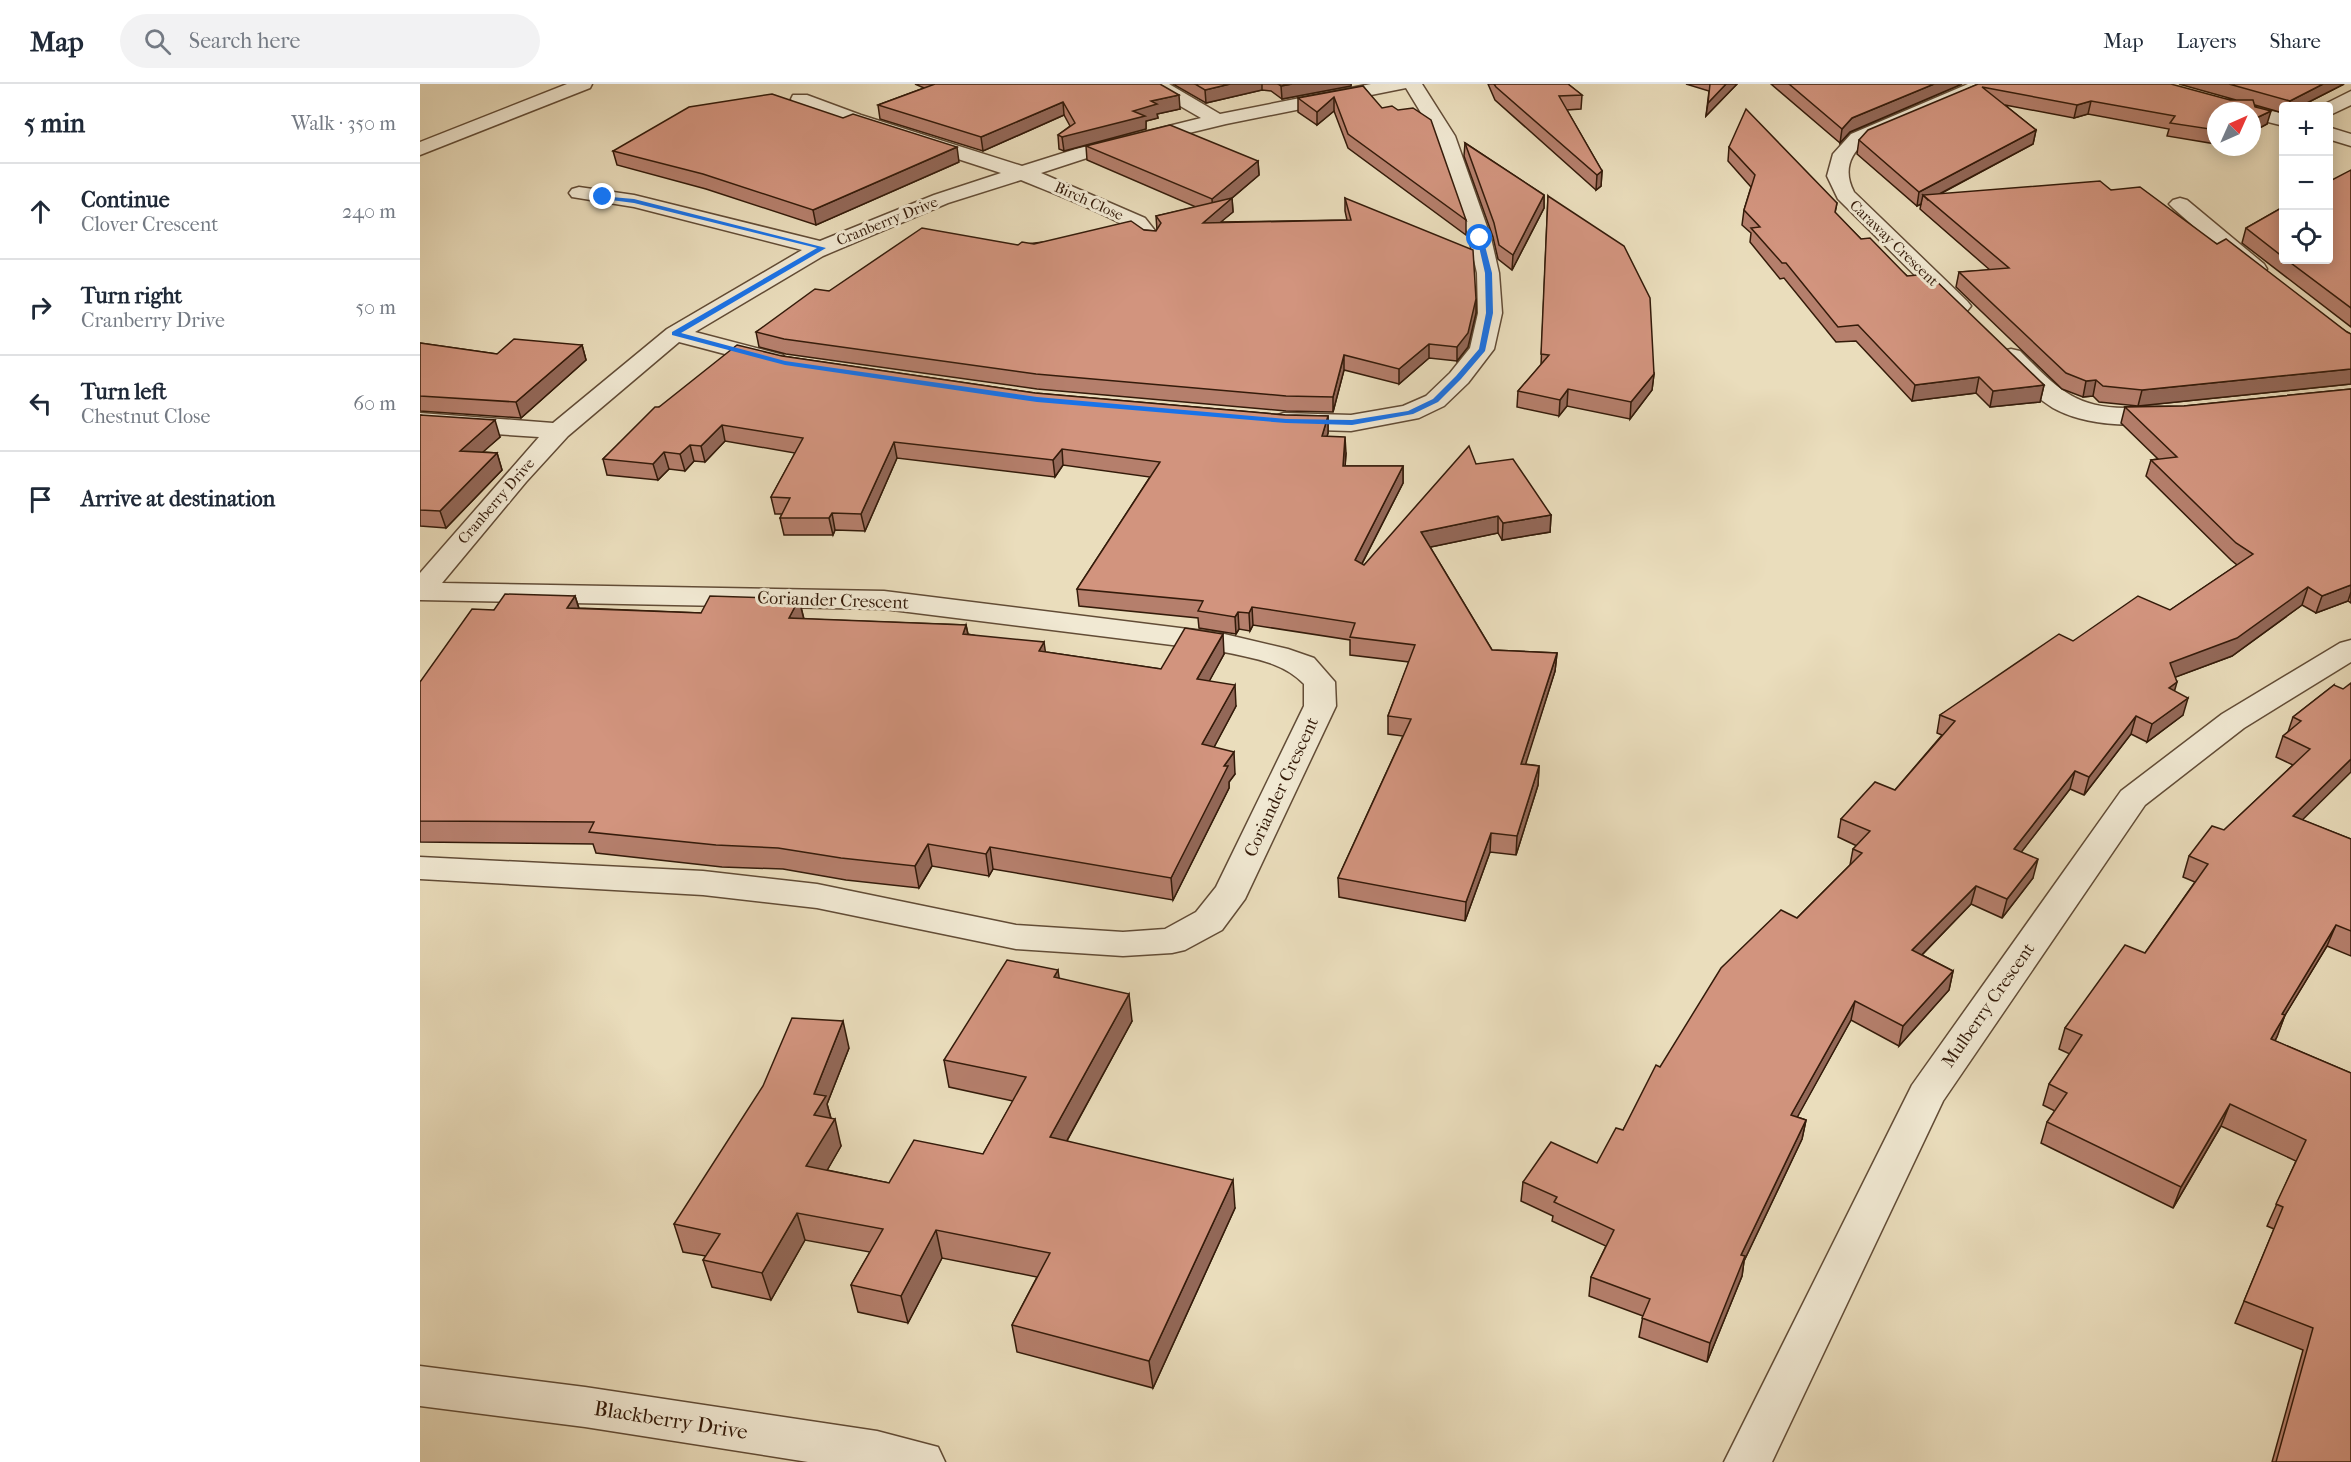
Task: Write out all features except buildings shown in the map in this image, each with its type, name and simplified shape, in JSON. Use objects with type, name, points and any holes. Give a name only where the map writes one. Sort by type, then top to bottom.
[{"type":"street","points":[[420,149],[583,84]]},
{"type":"street","points":[[1156,84],[1217,120]]},
{"type":"street","name":"Cranberry Drive","points":[[420,591],[517,476],[559,431],[675,334],[822,248],[941,199],[1145,136],[1400,84]]},
{"type":"street","points":[[1262,419],[1352,423],[1410,413],[1435,400],[1459,378],[1482,349],[1490,313],[1488,273],[1480,238],[1445,135],[1413,84]]},
{"type":"street","name":"Caraway Crescent","points":[[1977,324],[1845,195],[1837,176],[1843,154],[1848,145],[1858,138],[1984,84]]},
{"type":"street","points":[[2333,107],[2351,97]]},
{"type":"street","name":"Birch Close","points":[[800,99],[854,119],[1023,172],[1116,212],[1137,223],[1149,237]]},
{"type":"street","points":[[2261,114],[2279,119]]},
{"type":"street","points":[[2333,135],[2351,140]]},
{"type":"street","points":[[579,193],[634,201],[822,248]]},
{"type":"street","points":[[2180,204],[2270,280]]},
{"type":"street","points":[[675,334],[796,365]]},
{"type":"street","points":[[1994,340],[2052,396],[2069,405],[2102,414],[2129,416],[2189,412]]},
{"type":"street","points":[[420,420],[559,431]]},
{"type":"street","name":"Coriander Crescent","points":[[420,591],[884,600],[1220,642],[1304,665],[1319,682],[1320,706],[1232,891],[1209,921],[1172,941],[1123,944],[1016,937],[817,896],[703,883],[420,868]]},
{"type":"street","name":"Mulberry Crescent","points":[[1748,1462],[1926,1095],[2133,798],[2233,721],[2351,649]]},
{"type":"street","name":"Blackberry Drive","points":[[420,1386],[585,1407],[877,1452],[921,1462]]},
{"type":"route","points":[[603,197],[634,201],[822,248],[675,334],[785,363],[902,382],[1037,399],[1286,421],[1352,423],[1410,413],[1435,400],[1459,378],[1482,349],[1490,313],[1488,273],[1480,238]]}]
